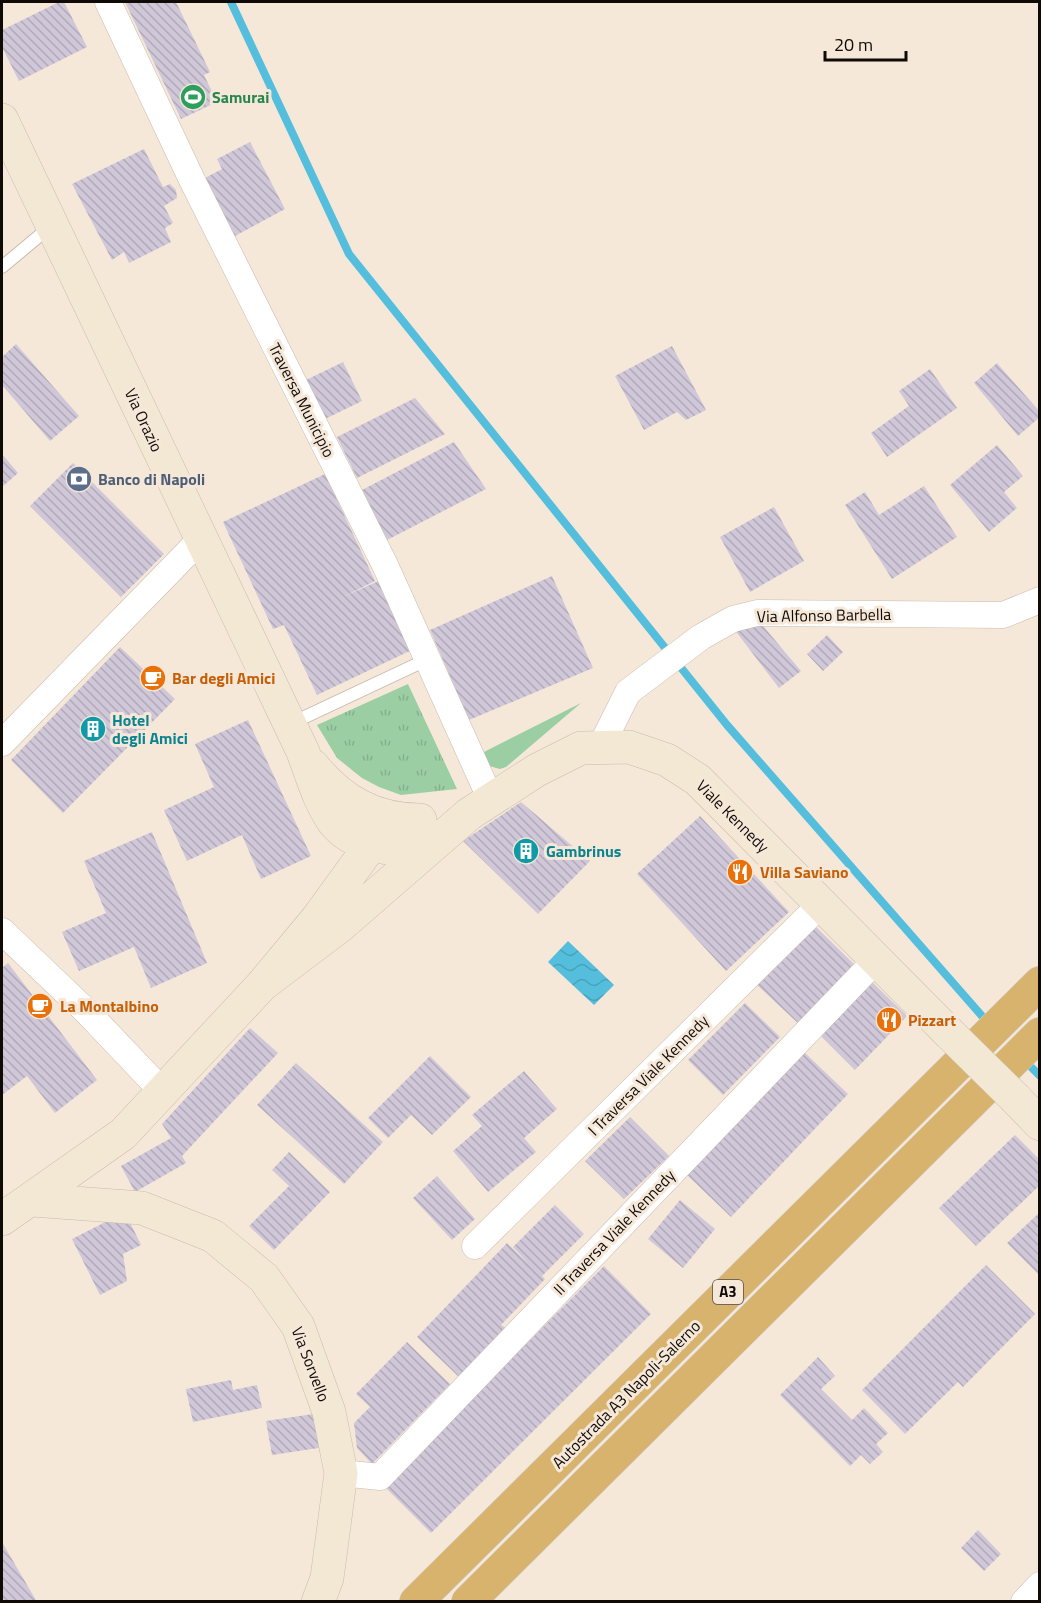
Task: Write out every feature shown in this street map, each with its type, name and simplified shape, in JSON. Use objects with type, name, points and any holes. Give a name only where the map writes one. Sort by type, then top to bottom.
[{"type":"highway","name":"Autostrada A3 Napoli-Salerno","points":[[416,1602],[1040,983]]},
{"type":"highway","name":"A3","points":[[468,1602],[1040,1034]]},
{"type":"street","name":"Traversa Municipio","points":[[108,2],[192,180],[385,565],[426,660],[480,807]]},
{"type":"street","name":"Via Orazio","points":[[2,120],[296,738]]},
{"type":"street","points":[[2,743],[201,539]]},
{"type":"street","name":"Via Alfonso Barbella","points":[[600,748],[634,687],[701,636],[734,619],[757,614],[1003,615],[1040,600]]},
{"type":"street","points":[[296,738],[323,804],[335,824],[359,840],[387,827],[432,820],[480,807]]},
{"type":"street","points":[[296,738],[326,782],[387,827]]},
{"type":"street","name":"Viale Kennedy","points":[[329,922],[480,807],[537,770],[581,748],[628,747],[668,760],[698,780],[1040,1124]]},
{"type":"street","points":[[329,922],[329,886],[335,854],[335,824]]},
{"type":"street","points":[[387,827],[385,849],[429,848]]},
{"type":"street","points":[[2,1219],[123,1134],[262,985],[329,922],[365,853],[387,827]]},
{"type":"street","name":"I Traversa Viale Kennedy","points":[[475,1246],[820,904]]},
{"type":"street","points":[[2,931],[87,1012],[163,1092]]},
{"type":"street","name":"II Traversa Viale Kennedy","points":[[341,1473],[380,1477],[876,960]]},
{"type":"street","name":"Via Sorvello","points":[[32,1200],[142,1208],[213,1236],[264,1278],[298,1326],[329,1412],[341,1473],[327,1578],[318,1602]]},
{"type":"street","points":[[1024,1602],[1040,1585]]},
{"type":"lane","points":[[2,267],[52,226]]},
{"type":"lane","points":[[296,738],[426,660]]},
{"type":"green space","points":[[408,684],[457,789],[401,795],[379,787],[362,778],[337,758],[317,725]]},
{"type":"green space","points":[[581,703],[506,767],[500,769],[489,766],[482,753]]},
{"type":"water","points":[[568,941],[614,985],[594,1005],[548,962]]},
{"type":"building","points":[[59,2],[64,2],[87,47],[19,81],[2,47],[2,30]]},
{"type":"building","points":[[125,2],[176,2],[210,72],[204,75],[217,102],[181,119]]},
{"type":"building","points":[[250,142],[285,209],[235,236],[205,178],[222,169],[217,159]]},
{"type":"building","points":[[144,149],[163,187],[170,184],[176,190],[177,198],[164,206],[173,223],[165,228],[171,242],[129,263],[124,252],[112,260],[72,184]]},
{"type":"building","points":[[16,344],[79,416],[50,441],[2,385],[2,357]]},
{"type":"building","points":[[672,346],[706,410],[686,420],[677,412],[644,430],[615,376]]},
{"type":"building","points":[[343,362],[362,401],[325,419],[306,380]]},
{"type":"building","points":[[997,363],[1040,412],[1040,417],[1018,436],[974,383]]},
{"type":"building","points":[[930,369],[957,408],[887,457],[871,433],[909,406],[899,391]]},
{"type":"building","points":[[415,398],[445,434],[357,478],[337,437]]},
{"type":"building","points":[[454,442],[486,489],[387,540],[362,490]]},
{"type":"building","points":[[997,445],[1023,476],[1004,492],[1017,508],[989,532],[950,485]]},
{"type":"building","points":[[2,454],[18,473],[2,487]]},
{"type":"building","points":[[73,463],[164,554],[121,597],[30,506]]},
{"type":"building","points":[[325,474],[375,581],[343,597],[383,579],[416,648],[317,695],[284,625],[273,629],[223,522]]},
{"type":"building","points":[[924,486],[957,537],[892,579],[845,505],[865,492],[879,515]]},
{"type":"building","points":[[774,507],[804,561],[750,592],[720,537]]},
{"type":"building","points":[[552,576],[593,668],[469,720],[430,630]]},
{"type":"building","points":[[758,620],[801,671],[779,688],[734,629]]},
{"type":"building","points":[[827,635],[843,652],[823,671],[807,654]]},
{"type":"building","name":"Hotel degli Amici","points":[[120,647],[175,699],[63,813],[11,760]]},
{"type":"building","points":[[248,720],[311,856],[261,879],[242,835],[187,861],[164,810],[214,787],[195,744]]},
{"type":"building","name":"Gambrinus","points":[[521,802],[590,861],[538,914],[463,841]]},
{"type":"building","points":[[700,816],[789,912],[726,971],[637,874]]},
{"type":"building","points":[[152,832],[207,963],[151,988],[134,947],[79,971],[62,932],[106,913],[84,861]]},
{"type":"building","points":[[813,924],[856,966],[800,1025],[756,984]]},
{"type":"building","points":[[8,963],[97,1080],[55,1113],[27,1076],[2,1095],[2,968]]},
{"type":"building","points":[[871,981],[907,1016],[855,1070],[819,1034]]},
{"type":"building","points":[[745,1003],[780,1037],[723,1095],[688,1060]]},
{"type":"building","points":[[250,1028],[278,1053],[182,1156],[186,1163],[135,1192],[121,1166],[171,1138],[162,1124]]},
{"type":"building","points":[[804,1052],[848,1094],[731,1217],[687,1175]]},
{"type":"building","points":[[430,1056],[471,1097],[432,1135],[411,1115],[388,1138],[368,1118]]},
{"type":"building","points":[[296,1063],[383,1142],[344,1184],[257,1105]]},
{"type":"building","points":[[524,1071],[557,1109],[524,1138],[536,1152],[488,1192],[453,1151],[482,1126],[472,1115]]},
{"type":"building","points":[[630,1117],[669,1156],[624,1199],[585,1161]]},
{"type":"building","points":[[1015,1135],[1040,1160],[1040,1185],[976,1246],[939,1208]]},
{"type":"building","points":[[289,1152],[330,1192],[274,1250],[249,1226],[289,1186],[272,1170]]},
{"type":"building","points":[[437,1176],[475,1219],[452,1240],[413,1198]]},
{"type":"building","points":[[680,1200],[715,1229],[683,1268],[648,1239]]},
{"type":"building","points":[[555,1205],[584,1234],[542,1276],[545,1279],[501,1325],[506,1328],[459,1377],[417,1337],[507,1243],[528,1263],[513,1247]]},
{"type":"building","points":[[125,1212],[141,1245],[123,1254],[127,1281],[100,1295],[72,1239]]},
{"type":"building","points":[[1040,1212],[1040,1276],[1007,1243]]},
{"type":"building","points":[[986,1265],[1035,1314],[963,1387],[958,1382],[905,1434],[862,1390]]},
{"type":"building","points":[[604,1266],[651,1314],[431,1533],[384,1486]]},
{"type":"building","points":[[407,1342],[450,1384],[372,1464],[357,1448],[354,1423],[370,1407],[356,1394]]},
{"type":"building","points":[[818,1357],[835,1376],[821,1389],[852,1420],[864,1408],[888,1433],[876,1444],[883,1452],[870,1464],[861,1455],[850,1466],[780,1395]]},
{"type":"building","points":[[231,1380],[233,1390],[257,1385],[262,1408],[193,1422],[186,1389]]},
{"type":"building","points":[[320,1413],[325,1447],[272,1455],[266,1421]]},
{"type":"building","points":[[978,1530],[1001,1554],[984,1571],[961,1548]]},
{"type":"building","points":[[2,1542],[37,1602],[2,1602]]},
{"type":"waterway","points":[[231,2],[349,254],[727,725],[989,1024]]},
{"type":"waterway","points":[[1023,1059],[1040,1076]]},
{"type":"place","name":"Samurai","points":[[193,97]]},
{"type":"place","name":"Banco di Napoli","points":[[79,479]]},
{"type":"place","name":"Bar degli Amici","points":[[153,678]]},
{"type":"place","name":"Hotel degli Amici","points":[[93,729]]},
{"type":"place","name":"Gambrinus","points":[[526,851]]},
{"type":"place","name":"Villa Saviano","points":[[740,872]]},
{"type":"place","name":"La Montalbino","points":[[40,1006]]},
{"type":"place","name":"Pizzart","points":[[889,1020]]}]
